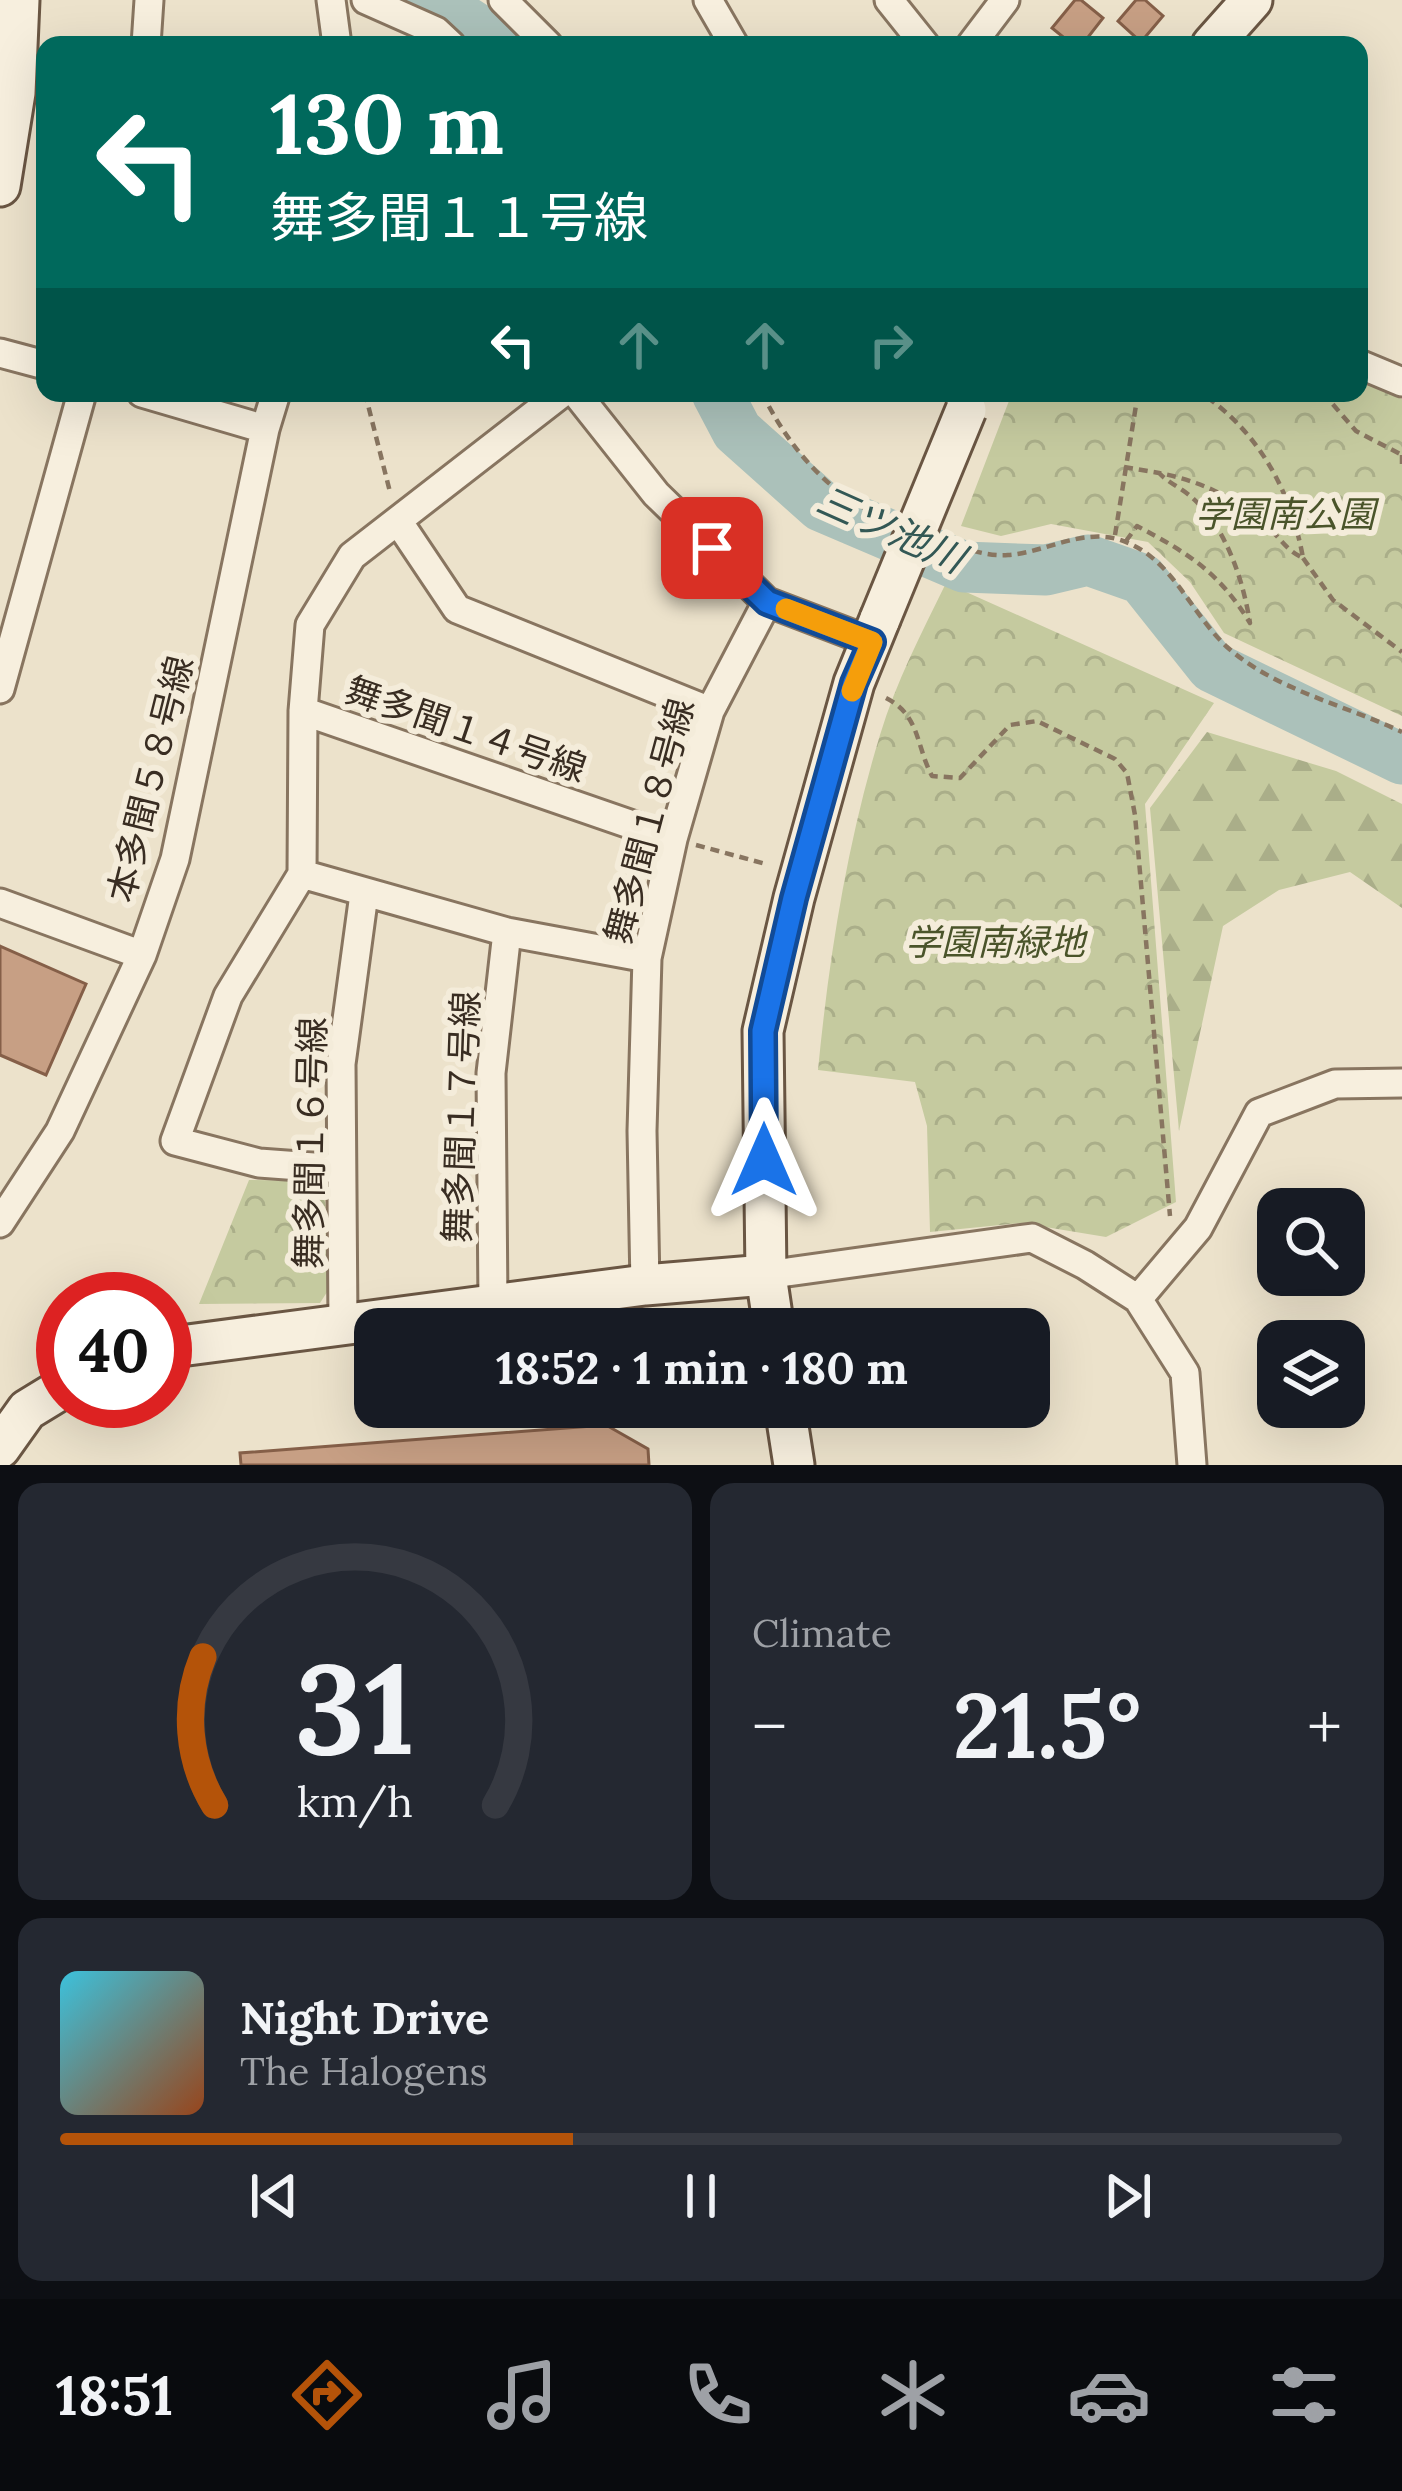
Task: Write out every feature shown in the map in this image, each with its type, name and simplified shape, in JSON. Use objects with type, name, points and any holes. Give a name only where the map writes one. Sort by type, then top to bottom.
[{"type":"street","points":[[0,186],[15,93],[20,0]]},
{"type":"street","points":[[147,36],[149,0]]},
{"type":"street","points":[[331,0],[336,36]]},
{"type":"street","points":[[366,0],[441,36]]},
{"type":"street","points":[[503,0],[539,36]]},
{"type":"street","points":[[708,0],[729,36]]},
{"type":"street","points":[[890,0],[919,36]]},
{"type":"street","points":[[978,36],[1005,0]]},
{"type":"street","points":[[1220,36],[1252,0]]},
{"type":"street","points":[[0,353],[36,363]]},
{"type":"street","points":[[1368,368],[1402,382]]},
{"type":"street","points":[[0,688],[79,402]]},
{"type":"street","points":[[173,402],[265,429]]},
{"type":"street","name":"本多聞５８号線","points":[[0,1222],[60,1131],[142,956],[175,860],[273,402]]},
{"type":"street","points":[[340,1169],[259,1163],[175,1141],[228,996],[302,874],[302,711],[310,625],[352,556],[550,402]]},
{"type":"street","points":[[583,402],[656,494],[767,602],[876,631]]},
{"type":"street","points":[[771,1308],[766,1275],[763,1031],[854,683],[970,402]]},
{"type":"street","points":[[398,521],[457,609],[710,711]]},
{"type":"street","name":"舞多聞１８号線","points":[[645,1285],[642,1132],[647,958],[710,711],[767,602]]},
{"type":"street","name":"舞多聞１４号線","points":[[302,711],[674,838]]},
{"type":"street","points":[[302,874],[506,932],[647,958]]},
{"type":"street","name":"舞多聞１６号線","points":[[343,1323],[341,1064],[364,894]]},
{"type":"street","points":[[0,903],[142,956]]},
{"type":"street","name":"舞多聞１７号線","points":[[493,1304],[491,1072],[506,932]]},
{"type":"street","points":[[1138,1299],[1198,1228],[1259,1113],[1335,1084],[1402,1082]]},
{"type":"street","points":[[192,1344],[1032,1238],[1138,1299],[1185,1373],[1192,1465]]},
{"type":"street","points":[[0,1448],[36,1404]]},
{"type":"street","points":[[788,1428],[794,1465]]},
{"type":"path","points":[[367,402],[398,521]]},
{"type":"path","points":[[768,402],[822,478],[853,505],[894,520]]},
{"type":"path","points":[[1115,538],[1136,402]]},
{"type":"path","points":[[1211,402],[1248,435],[1274,469],[1292,513],[1303,559],[1333,600],[1402,652]]},
{"type":"path","points":[[1331,402],[1356,431],[1402,455],[1402,469]]},
{"type":"path","points":[[1124,467],[1200,481],[1269,528],[1303,559]]},
{"type":"path","points":[[1125,543],[1137,526],[1183,551],[1214,573],[1250,623],[1238,574],[1218,530],[1189,494],[1172,487],[1159,473]]},
{"type":"path","points":[[935,536],[975,551],[1008,555],[1079,538],[1115,538],[1147,553],[1172,576],[1228,648],[1303,691],[1402,732]]},
{"type":"path","points":[[854,683],[899,705],[917,725],[923,760],[932,776],[960,778],[1010,724],[1037,721],[1115,759],[1127,773],[1135,815],[1174,1256]]},
{"type":"path","points":[[674,838],[802,873]]},
{"type":"green space","name":"学園南公園","points":[[1368,385],[1402,399],[1402,716],[1224,633],[1190,582],[1148,542],[1051,524],[1001,536],[961,526],[1009,402],[1368,402]]},
{"type":"green space","name":"学園南緑地","points":[[946,583],[1214,703],[1145,804],[1176,1202],[1106,1237],[1021,1223],[930,1232],[927,1126],[915,1082],[818,1070],[841,901],[868,776],[894,696]]},
{"type":"green space","points":[[1207,732],[1336,771],[1402,804],[1402,908],[1350,872],[1279,890],[1223,926],[1179,1131],[1150,808]]},
{"type":"green space","points":[[249,1180],[324,1181],[331,1286],[320,1303],[199,1304]]},
{"type":"building","points":[[1075,0],[1103,18],[1089,36],[1062,36],[1052,28]]},
{"type":"building","points":[[1136,0],[1145,0],[1163,16],[1146,36],[1134,36],[1118,21]]},
{"type":"building","points":[[0,946],[86,984],[46,1075],[0,1055]]},
{"type":"building","points":[[611,1428],[648,1449],[649,1465],[241,1465],[240,1453]]},
{"type":"waterway","name":"三ツ池川","points":[[432,0],[488,36]]},
{"type":"waterway","name":"三ツ池川","points":[[722,402],[737,431],[821,506],[964,567],[1046,570],[1088,560],[1142,579],[1212,667],[1402,759]]},
{"type":"slow traffic","points":[[786,609],[872,642],[852,691]]},
{"type":"route","points":[[712,548],[767,602],[872,642],[854,683],[794,898],[763,1031],[764,1160]]}]
